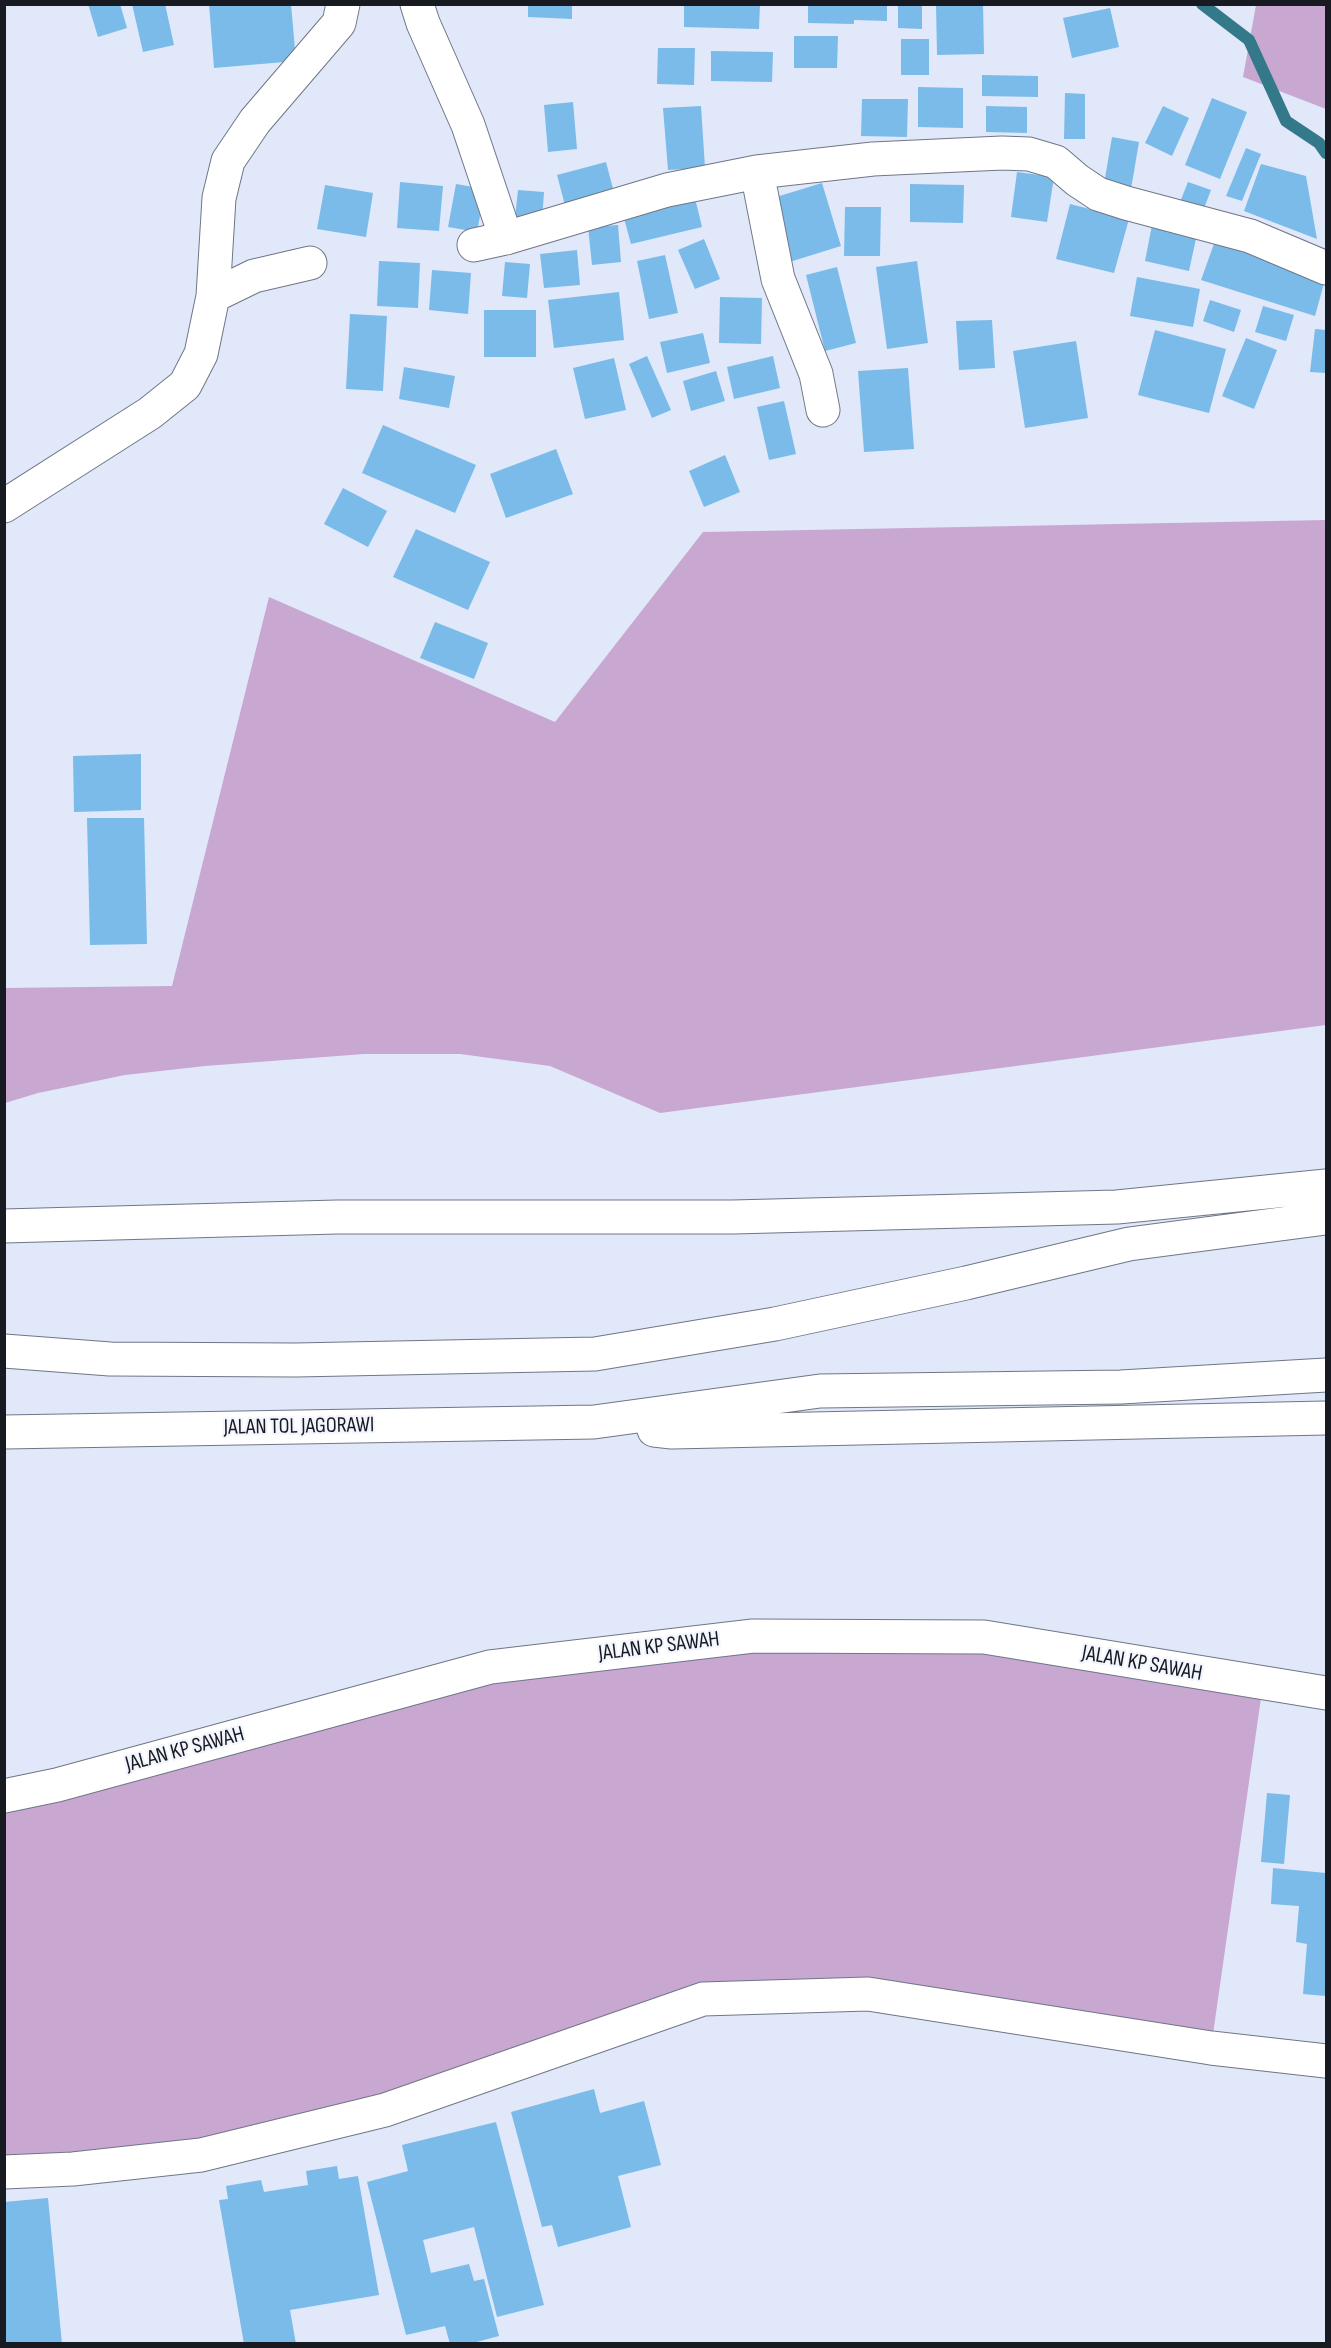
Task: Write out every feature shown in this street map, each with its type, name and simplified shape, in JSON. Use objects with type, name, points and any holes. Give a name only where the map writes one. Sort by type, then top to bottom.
[{"type":"main road","points":[[4,506],[150,413],[185,385],[201,354],[213,296],[219,198],[228,161],[255,121],[339,23],[343,4]]},
{"type":"main road","points":[[417,4],[423,23],[468,125],[506,238]]},
{"type":"main road","points":[[474,245],[506,238],[667,190],[757,172],[873,159],[1002,153],[1029,154],[1056,162],[1098,194],[1250,236],[1326,268]]},
{"type":"main road","points":[[757,172],[778,279],[816,374],[823,410]]},
{"type":"main road","points":[[213,296],[254,276],[310,263]]},
{"type":"main road","points":[[4,1226],[337,1217],[733,1217],[1117,1207],[1326,1186]]},
{"type":"main road","points":[[4,1351],[110,1359],[316,1360],[595,1354],[786,1321],[966,1283],[1129,1244],[1326,1218]]},
{"type":"main road","points":[[594,1422],[820,1391],[1121,1388],[1326,1375]]},
{"type":"main road","points":[[594,1422],[672,1432],[1326,1418]]},
{"type":"main road","name":"JALAN TOL JAGORAWI","points":[[4,1432],[594,1422]]},
{"type":"main road","name":"JALAN KP SAWAH","points":[[4,1796],[57,1785],[490,1667],[753,1636],[984,1637],[1326,1693]]},
{"type":"main road","points":[[4,2172],[73,2169],[201,2155],[385,2110],[703,1999],[868,1994],[1211,2048],[1326,2061]]},
{"type":"shaded area","points":[[1256,5],[1326,5],[1326,109],[1243,77]]},
{"type":"shaded area","points":[[1326,520],[1326,1025],[660,1113],[550,1066],[460,1054],[364,1054],[205,1066],[125,1075],[38,1093],[5,1103],[5,988],[172,986],[269,597],[555,722],[703,532]]},
{"type":"shaded area","points":[[984,1637],[1263,1684],[1211,2048],[868,1994],[703,1999],[385,2110],[5,2172],[4,1796],[490,1667]]},
{"type":"building","points":[[88,4],[120,4],[127,28],[98,37]]},
{"type":"building","points":[[132,4],[165,4],[174,45],[143,52]]},
{"type":"building","points":[[209,4],[291,4],[296,61],[214,68]]},
{"type":"building","points":[[528,4],[572,4],[572,19],[528,17]]},
{"type":"building","points":[[684,4],[760,4],[759,29],[684,27]]},
{"type":"building","points":[[808,4],[887,4],[887,21],[854,20],[854,24],[808,23]]},
{"type":"building","points":[[898,4],[922,4],[922,29],[898,28]]},
{"type":"building","points":[[936,4],[983,4],[984,54],[937,55]]},
{"type":"building","points":[[1110,8],[1119,47],[1072,58],[1063,18]]},
{"type":"building","points":[[794,36],[838,36],[837,68],[794,68]]},
{"type":"building","points":[[901,39],[929,39],[929,75],[901,75]]},
{"type":"building","points":[[658,48],[695,48],[694,85],[657,84]]},
{"type":"building","points":[[711,51],[773,52],[772,82],[711,81]]},
{"type":"building","points":[[982,75],[1038,76],[1038,97],[982,96]]},
{"type":"building","points":[[918,87],[963,88],[963,128],[918,127]]},
{"type":"building","points":[[1065,93],[1085,94],[1085,139],[1064,139]]},
{"type":"building","points":[[1212,98],[1247,112],[1220,179],[1185,165]]},
{"type":"building","points":[[862,99],[908,99],[907,137],[861,136]]},
{"type":"building","points":[[573,102],[577,149],[548,152],[544,105]]},
{"type":"building","points":[[701,106],[705,168],[668,170],[663,108]]},
{"type":"building","points":[[986,106],[1027,107],[1027,133],[986,132]]},
{"type":"building","points":[[1163,106],[1189,118],[1172,156],[1145,143]]},
{"type":"building","points":[[1112,137],[1139,142],[1131,189],[1104,184]]},
{"type":"building","points":[[1246,148],[1261,154],[1242,201],[1226,196]]},
{"type":"building","points":[[606,162],[616,200],[567,213],[557,175]]},
{"type":"building","points":[[1261,164],[1306,176],[1317,239],[1244,211]]},
{"type":"building","points":[[1017,172],[1054,177],[1047,222],[1011,217]]},
{"type":"building","points":[[400,182],[443,186],[439,231],[397,228]]},
{"type":"building","points":[[1188,182],[1211,190],[1203,211],[1180,202]]},
{"type":"building","points":[[822,183],[841,246],[783,264],[763,201]]},
{"type":"building","points":[[456,184],[485,189],[477,232],[448,227]]},
{"type":"building","points":[[910,184],[964,185],[963,223],[910,222]]},
{"type":"building","points":[[325,185],[373,193],[366,237],[317,229]]},
{"type":"building","points":[[518,190],[544,192],[542,221],[515,218]]},
{"type":"building","points":[[694,194],[702,227],[631,244],[622,211]]},
{"type":"building","points":[[1070,204],[1129,219],[1114,273],[1056,259]]},
{"type":"building","points":[[845,207],[881,207],[880,256],[844,256]]},
{"type":"building","points":[[618,225],[621,262],[592,265],[588,227]]},
{"type":"building","points":[[1152,225],[1197,234],[1189,271],[1145,261]]},
{"type":"building","points":[[704,239],[720,279],[695,289],[678,250]]},
{"type":"building","points":[[1215,241],[1326,276],[1315,316],[1201,280]]},
{"type":"building","points":[[577,250],[580,285],[544,288],[540,254]]},
{"type":"building","points":[[665,255],[678,313],[649,319],[637,261]]},
{"type":"building","points":[[379,261],[420,263],[418,308],[377,306]]},
{"type":"building","points":[[917,261],[928,343],[887,349],[876,267]]},
{"type":"building","points":[[505,262],[530,264],[527,298],[502,296]]},
{"type":"building","points":[[837,267],[856,343],[825,351],[806,275]]},
{"type":"building","points":[[432,270],[471,273],[468,314],[429,310]]},
{"type":"building","points":[[1137,277],[1200,289],[1193,327],[1130,316]]},
{"type":"building","points":[[619,292],[624,340],[554,348],[548,300]]},
{"type":"building","points":[[720,297],[762,298],[761,344],[719,343]]},
{"type":"building","points":[[1210,300],[1241,310],[1234,332],[1203,321]]},
{"type":"building","points":[[1263,306],[1294,315],[1286,341],[1255,332]]},
{"type":"building","points":[[484,310],[536,310],[536,357],[484,357]]},
{"type":"building","points":[[350,314],[387,316],[383,391],[346,389]]},
{"type":"building","points":[[992,320],[995,368],[959,370],[956,321]]},
{"type":"building","points":[[1315,329],[1326,330],[1326,373],[1310,372]]},
{"type":"building","points":[[1155,330],[1226,349],[1209,413],[1138,395]]},
{"type":"building","points":[[703,333],[710,363],[667,373],[660,342]]},
{"type":"building","points":[[1246,338],[1277,350],[1254,409],[1222,396]]},
{"type":"building","points":[[1076,341],[1088,418],[1025,428],[1013,351]]},
{"type":"building","points":[[647,356],[671,410],[652,418],[629,364]]},
{"type":"building","points":[[773,356],[780,388],[734,399],[727,367]]},
{"type":"building","points":[[614,358],[626,410],[585,419],[573,368]]},
{"type":"building","points":[[404,367],[455,376],[449,408],[399,399]]},
{"type":"building","points":[[908,368],[914,449],[864,452],[858,371]]},
{"type":"building","points":[[716,371],[725,401],[691,411],[683,381]]},
{"type":"building","points":[[784,401],[796,454],[769,460],[757,407]]},
{"type":"building","points":[[383,425],[476,465],[455,513],[362,473]]},
{"type":"building","points":[[556,449],[573,494],[506,518],[490,474]]},
{"type":"building","points":[[725,455],[740,492],[704,507],[689,471]]},
{"type":"building","points":[[343,488],[387,511],[368,547],[324,524]]},
{"type":"building","points":[[416,529],[490,562],[468,610],[393,577]]},
{"type":"building","points":[[435,622],[488,643],[474,679],[420,658]]},
{"type":"building","points":[[141,754],[141,810],[74,812],[73,756]]},
{"type":"building","points":[[87,818],[144,818],[147,944],[90,945]]},
{"type":"building","points":[[1267,1793],[1290,1795],[1284,1864],[1261,1862]]},
{"type":"building","points":[[1273,1868],[1326,1873],[1326,1996],[1303,1994],[1307,1944],[1296,1942],[1299,1906],[1271,1904]]},
{"type":"building","points":[[594,2089],[600,2113],[644,2101],[661,2165],[618,2176],[631,2227],[558,2247],[552,2225],[542,2227],[511,2112]]},
{"type":"building","points":[[496,2122],[544,2305],[497,2317],[474,2227],[423,2240],[431,2273],[469,2264],[474,2281],[484,2279],[499,2336],[469,2344],[450,2344],[445,2326],[406,2335],[367,2182],[408,2171],[402,2145]]},
{"type":"building","points":[[337,2166],[339,2179],[358,2176],[379,2295],[290,2310],[296,2344],[244,2344],[219,2200],[228,2199],[226,2186],[261,2180],[264,2192],[308,2185],[306,2171]]},
{"type":"building","points":[[48,2198],[62,2344],[4,2344],[4,2202]]},
{"type":"waterway","points":[[1202,4],[1249,40],[1286,121],[1319,143],[1326,153]]}]
